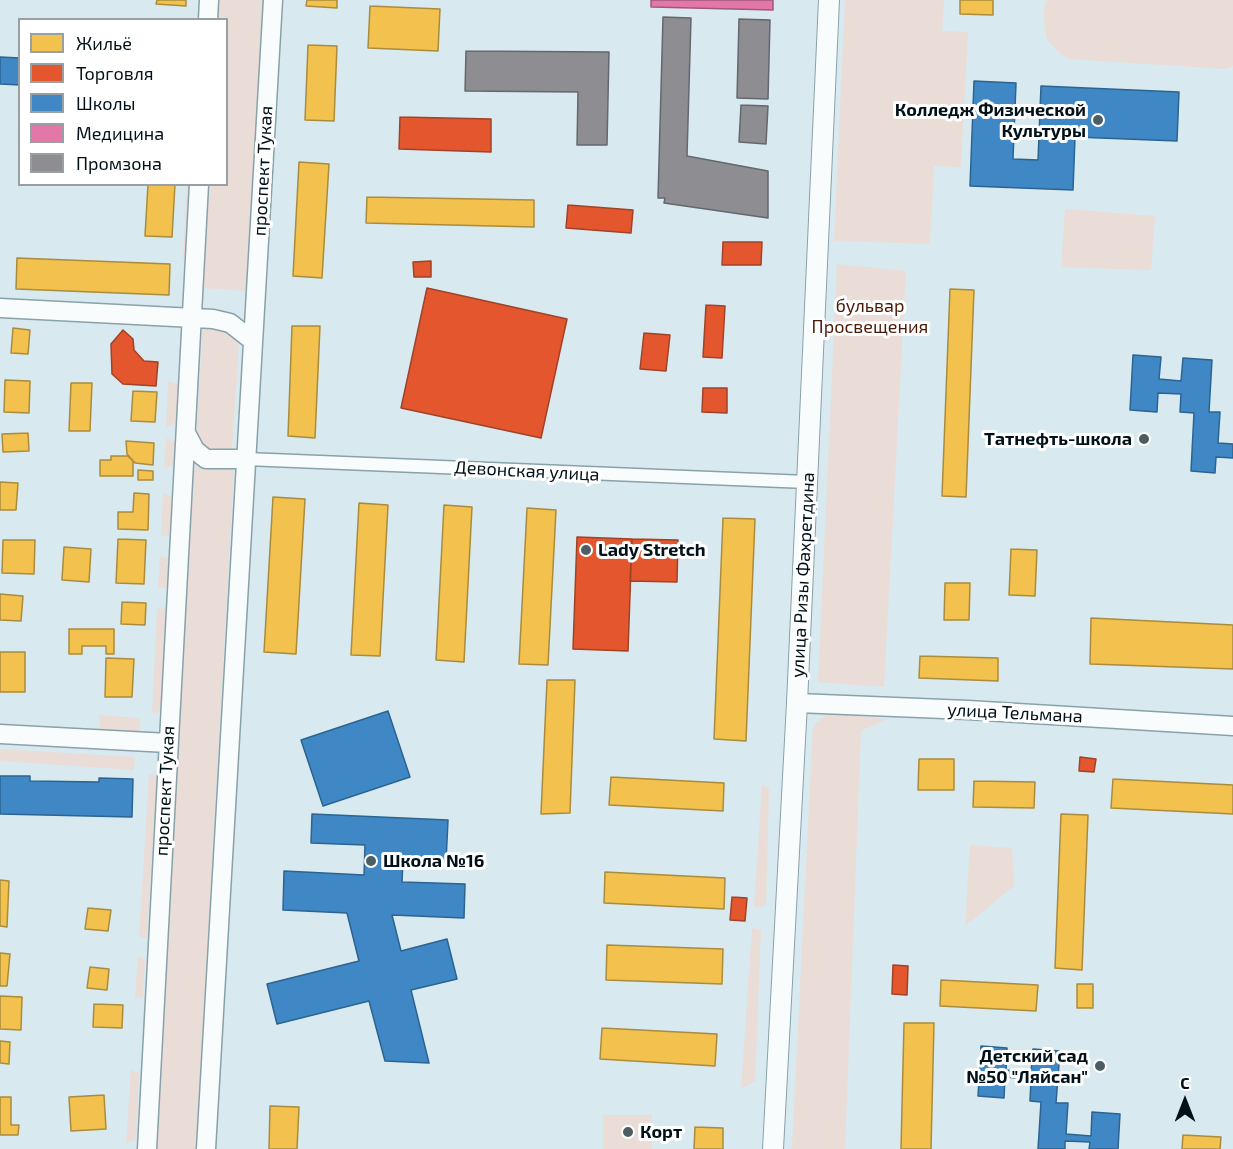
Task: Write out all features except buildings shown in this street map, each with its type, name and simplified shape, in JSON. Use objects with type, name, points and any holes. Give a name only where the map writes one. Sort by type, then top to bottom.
[{"type":"main road","points":[[208,18],[209,0]]},
{"type":"main road","name":"проспект Тукая","points":[[206,1149],[273,0]]},
{"type":"main road","name":"улица Ризы Фахретдина","points":[[773,1149],[797,703],[829,0]]},
{"type":"main road","name":"проспект Тукая","points":[[147,1149],[199,186]]},
{"type":"main road","points":[[0,308],[213,320],[230,323],[253,341]]},
{"type":"main road","points":[[186,433],[195,450],[206,459],[246,459]]},
{"type":"main road","name":"улица Тельмана","points":[[797,703],[968,710],[1233,726]]},
{"type":"main road","points":[[0,734],[168,743]]},
{"type":"street","name":"Девонская улица","points":[[246,459],[807,482]]},
{"type":"green space","points":[[219,0],[266,0],[248,291],[202,288],[208,186],[228,186],[228,18],[218,18]]},
{"type":"green space","name":"бульвар Просвещения","points":[[845,0],[944,0],[942,31],[968,32],[961,167],[934,166],[930,244],[834,241]]},
{"type":"green space","points":[[1047,0],[1233,0],[1233,66],[1225,69],[1069,59],[1055,49],[1047,39],[1044,8]]},
{"type":"green space","points":[[187,186],[194,186],[189,260],[183,259]]},
{"type":"green space","points":[[1065,209],[1155,216],[1151,270],[1061,267]]},
{"type":"green space","name":"бульвар Просвещения","points":[[837,264],[906,271],[884,687],[818,682]]},
{"type":"green space","points":[[203,325],[223,330],[239,342],[232,450],[204,448],[196,441]]},
{"type":"green space","points":[[168,381],[179,385],[178,422],[166,427]]},
{"type":"green space","points":[[166,438],[176,442],[174,465],[164,468]]},
{"type":"green space","points":[[194,467],[234,469],[196,1149],[155,1149]]},
{"type":"green space","points":[[163,493],[173,497],[170,535],[161,537]]},
{"type":"green space","points":[[160,556],[170,559],[168,588],[158,587]]},
{"type":"green space","points":[[167,608],[162,712],[152,713],[157,609]]},
{"type":"green space","points":[[828,713],[887,719],[861,731],[845,1149],[792,1149],[813,726]]},
{"type":"green space","points":[[99,715],[140,718],[139,736],[103,733],[100,729]]},
{"type":"green space","points":[[0,749],[135,757],[134,770],[0,761]]},
{"type":"green space","points":[[149,774],[157,776],[147,938],[139,938]]},
{"type":"green space","points":[[762,784],[769,789],[766,906],[754,907]]},
{"type":"green space","points":[[970,845],[1012,848],[1014,886],[965,926]]},
{"type":"green space","points":[[752,928],[761,930],[755,1081],[741,1089]]},
{"type":"green space","points":[[138,956],[145,960],[143,997],[135,998]]},
{"type":"green space","points":[[131,1070],[139,1073],[136,1140],[126,1143]]},
{"type":"green space","name":"Корт","points":[[603,1115],[652,1115],[652,1149],[603,1149]]},
{"type":"place","name":"Колледж Физической Культуры","points":[[1098,120]]},
{"type":"place","name":"Татнефть-школа","points":[[1144,439]]},
{"type":"place","name":"Lady Stretch","points":[[586,550]]},
{"type":"place","name":"Школа №16","points":[[371,861]]},
{"type":"place","name":"Детский сад №50 \"Ляйсан\"","points":[[1100,1066]]},
{"type":"place","name":"Корт","points":[[628,1132]]}]
